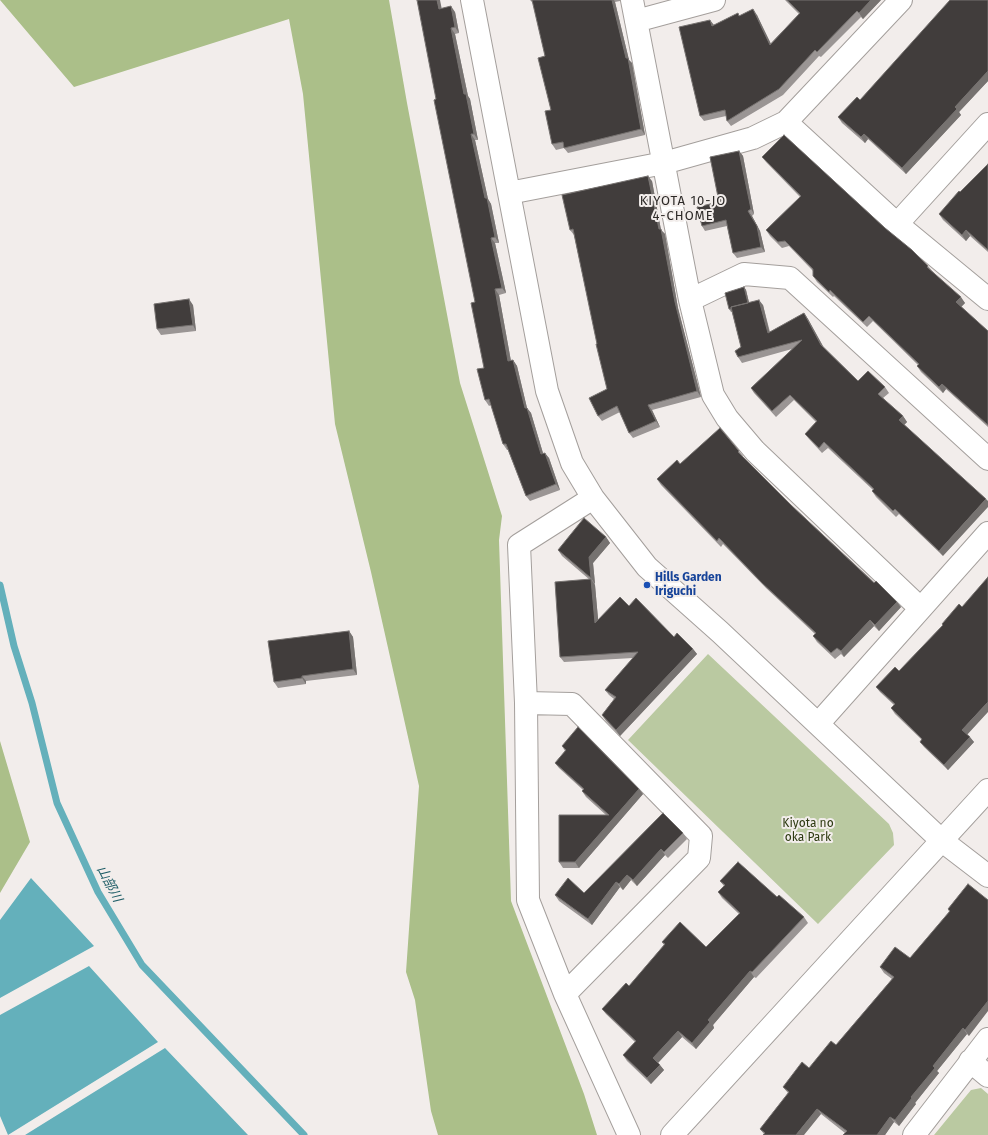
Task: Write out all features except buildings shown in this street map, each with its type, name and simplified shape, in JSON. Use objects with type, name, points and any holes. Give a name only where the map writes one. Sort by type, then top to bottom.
[{"type":"street","points":[[472,0],[547,391],[572,463],[593,498],[647,567],[720,632],[941,840],[988,876]]},
{"type":"street","points":[[632,0],[690,300],[713,395],[727,418],[755,451],[920,608]]},
{"type":"street","points":[[636,22],[714,0]]},
{"type":"street","points":[[509,192],[664,163],[753,138],[786,122],[901,0]]},
{"type":"street","points":[[786,122],[897,224],[988,299]]},
{"type":"street","points":[[897,224],[986,129]]},
{"type":"street","points":[[690,300],[744,274],[790,278],[988,459]]},
{"type":"street","points":[[593,498],[519,545],[526,703],[528,900],[565,994],[629,1135]]},
{"type":"street","points":[[818,724],[988,533]]},
{"type":"street","points":[[526,703],[572,704],[701,836],[698,858],[565,994]]},
{"type":"street","points":[[672,1135],[988,790]]},
{"type":"street","points":[[914,1135],[988,1039]]},
{"type":"street","points":[[970,1061],[988,1076]]},
{"type":"green space","points":[[0,0],[389,0],[460,383],[502,516],[499,540],[511,901],[584,1094],[597,1135],[438,1135],[431,1111],[415,1000],[406,972],[419,786],[371,572],[335,424],[303,94],[289,19],[74,87]]},
{"type":"green space","name":"Kiyota no oka Park","points":[[708,654],[889,824],[893,833],[894,845],[818,924],[628,740]]},
{"type":"green space","points":[[0,741],[30,842],[0,893]]},
{"type":"green space","points":[[981,1088],[988,1094],[988,1135],[934,1135],[971,1090]]},
{"type":"water","points":[[31,878],[94,946],[0,998],[0,920]]},
{"type":"water","points":[[89,966],[158,1042],[8,1135],[0,1116],[0,1015]]},
{"type":"water","points":[[165,1048],[248,1135],[25,1135]]},
{"type":"waterway","name":"山部川","points":[[0,585],[14,646],[32,703],[57,803],[98,892],[142,965],[304,1135]]},
{"type":"place","name":"Hills Garden Iriguchi","points":[[647,585]]},
{"type":"district","name":"KIYOTA 10-JO 4-CHOME","points":[[683,208]]}]
